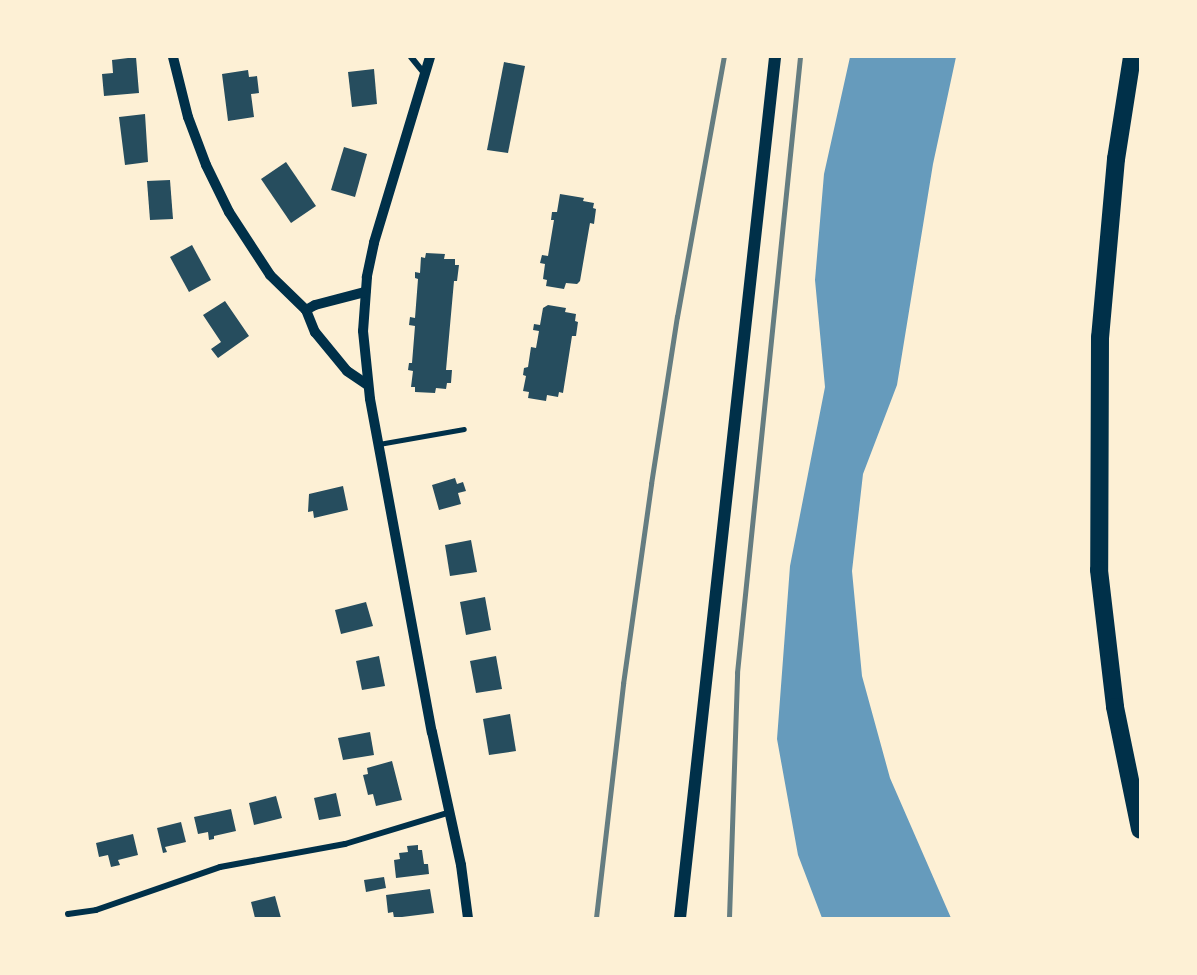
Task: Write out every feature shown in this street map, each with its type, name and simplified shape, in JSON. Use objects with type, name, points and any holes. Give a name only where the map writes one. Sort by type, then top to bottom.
[{"type":"highway","points":[[1132,57],[1114,182],[1100,337],[1099,570],[1115,707],[1140,829]]},
{"type":"main road","points":[[680,918],[775,57]]},
{"type":"street","points":[[173,57],[188,117],[206,165],[229,212],[270,275],[306,310],[315,332],[347,371],[368,385]]},
{"type":"street","points":[[411,57],[425,74]]},
{"type":"street","points":[[430,57],[374,243],[365,292],[363,332],[368,385],[450,812],[468,918]]},
{"type":"street","points":[[306,310],[315,305],[365,292]]},
{"type":"street","points":[[68,915],[96,910],[220,867],[345,844],[450,812]]},
{"type":"lane","points":[[379,444],[464,429]]},
{"type":"water","points":[[850,57],[956,57],[933,164],[897,385],[863,474],[852,571],[862,676],[890,778],[951,918],[822,918],[798,855],[777,739],[790,566],[825,387],[815,280],[824,174]]},
{"type":"building","points":[[136,57],[139,93],[104,96],[102,74],[113,73],[112,60]]},
{"type":"building","points":[[504,62],[525,66],[508,153],[487,150]]},
{"type":"building","points":[[374,69],[377,104],[352,107],[348,72]]},
{"type":"building","points":[[248,70],[249,77],[257,76],[259,93],[251,94],[254,117],[228,121],[222,74]]},
{"type":"building","points":[[145,114],[148,162],[125,165],[119,117]]},
{"type":"building","points":[[344,147],[367,154],[355,197],[331,190]]},
{"type":"building","points":[[286,162],[316,206],[291,223],[261,179]]},
{"type":"building","points":[[170,180],[173,219],[150,220],[147,181]]},
{"type":"building","points":[[560,194],[584,198],[583,201],[594,203],[593,208],[596,209],[594,224],[590,223],[580,281],[577,284],[566,283],[564,289],[546,286],[547,280],[543,279],[545,264],[540,263],[542,255],[548,256],[554,220],[551,220],[552,212],[557,212]]},
{"type":"building","points":[[192,245],[211,280],[189,292],[170,257]]},
{"type":"building","points":[[426,253],[445,254],[444,259],[455,259],[455,265],[459,265],[457,281],[454,281],[446,370],[452,370],[451,383],[447,383],[446,389],[436,388],[435,393],[415,392],[415,387],[411,387],[413,371],[408,370],[409,363],[412,363],[415,326],[409,325],[410,317],[415,318],[418,279],[415,278],[415,272],[420,273],[421,257],[425,258]]},
{"type":"building","points":[[225,301],[249,336],[218,358],[211,349],[221,342],[203,315]]},
{"type":"building","points":[[548,305],[566,308],[565,312],[576,314],[575,321],[578,322],[576,336],[572,336],[563,393],[559,392],[558,397],[547,395],[546,401],[528,398],[529,392],[523,391],[526,376],[523,375],[524,368],[528,367],[531,347],[536,348],[539,331],[533,330],[534,324],[540,325],[543,308]]},
{"type":"building","points":[[455,478],[457,484],[463,482],[466,491],[458,493],[461,504],[439,510],[432,485]]},
{"type":"building","points":[[343,486],[348,510],[314,518],[313,511],[308,512],[309,494]]},
{"type":"building","points":[[471,540],[477,572],[450,576],[445,545]]},
{"type":"building","points":[[485,597],[491,630],[466,635],[460,602]]},
{"type":"building","points":[[366,602],[373,626],[341,634],[335,610]]},
{"type":"building","points":[[379,656],[385,686],[362,690],[356,661]]},
{"type":"building","points":[[496,656],[502,689],[476,693],[470,661]]},
{"type":"building","points":[[510,714],[516,751],[489,755],[483,719]]},
{"type":"building","points":[[370,732],[374,755],[343,760],[338,738]]},
{"type":"building","points":[[392,761],[402,800],[376,806],[373,794],[368,795],[363,775],[368,774],[367,768]]},
{"type":"building","points":[[336,793],[341,816],[319,820],[314,798]]},
{"type":"building","points":[[276,796],[282,818],[254,825],[249,803]]},
{"type":"building","points":[[231,809],[236,831],[214,836],[214,839],[209,840],[208,832],[198,834],[194,817]]},
{"type":"building","points":[[181,822],[186,842],[165,847],[167,852],[163,853],[157,828]]},
{"type":"building","points":[[133,834],[138,855],[118,860],[120,865],[111,867],[108,855],[99,857],[96,843]]},
{"type":"building","points":[[418,845],[418,850],[422,850],[424,864],[428,864],[429,874],[396,878],[394,860],[400,859],[399,853],[408,852],[407,846]]},
{"type":"building","points":[[384,877],[386,888],[366,892],[364,880]]},
{"type":"building","points":[[430,889],[434,913],[394,918],[393,912],[388,913],[386,895]]},
{"type":"building","points":[[275,896],[281,918],[255,918],[251,902]]},
{"type":"railway","points":[[596,918],[623,684],[651,484],[677,317],[724,57]]},
{"type":"railway","points":[[729,918],[737,673],[800,57]]}]
